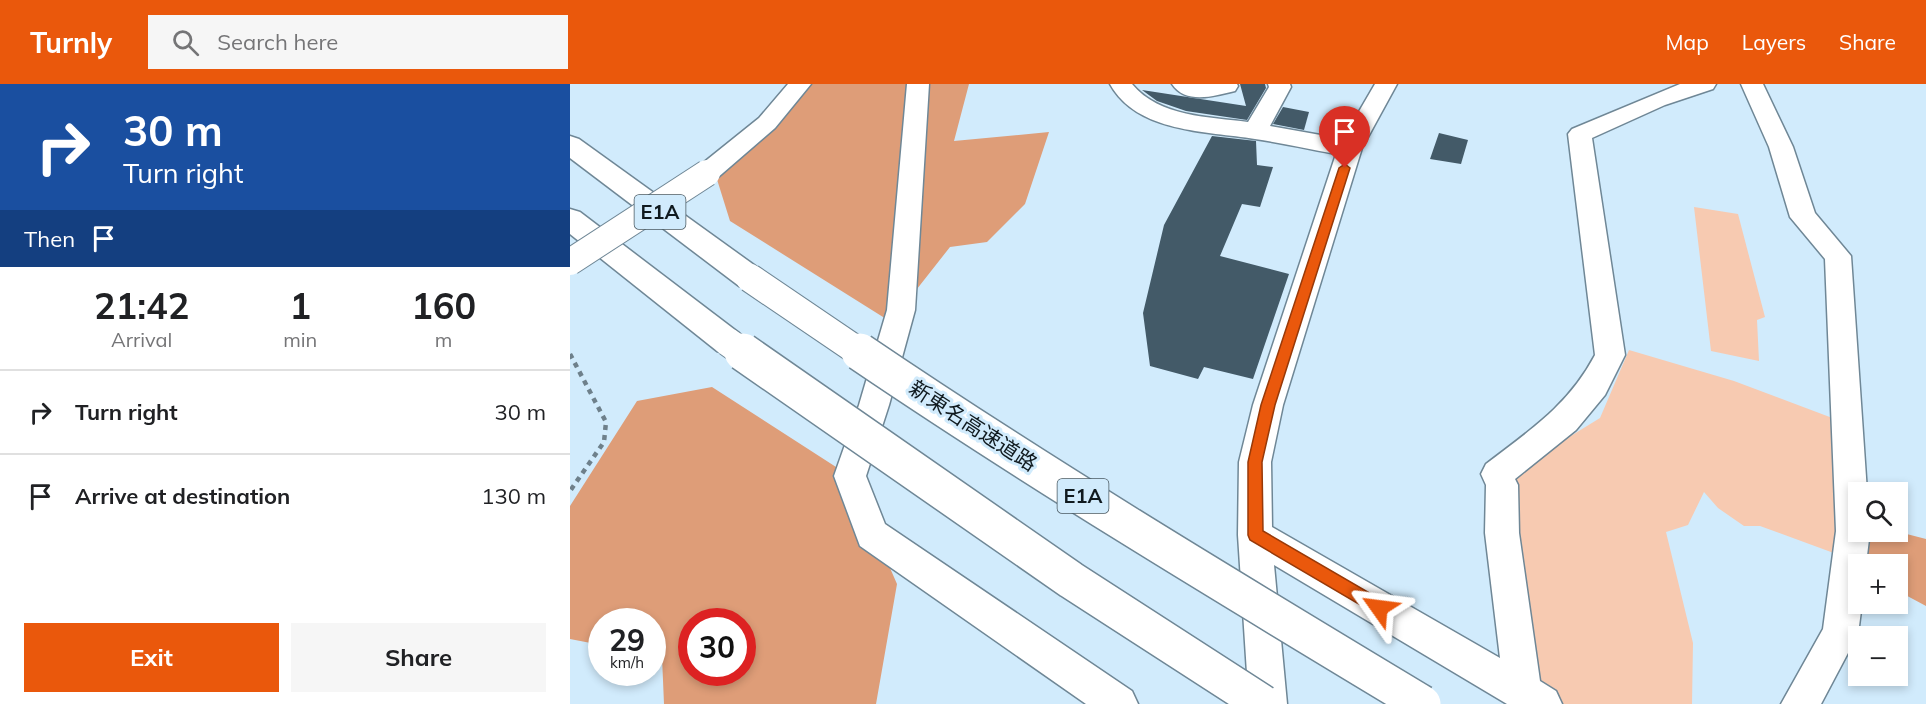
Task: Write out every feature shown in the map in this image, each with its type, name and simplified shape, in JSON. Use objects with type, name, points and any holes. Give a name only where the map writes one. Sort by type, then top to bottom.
[{"type":"highway","name":"新東名高速道路","points":[[570,145],[750,278],[932,401],[1234,591],[1422,704]]},
{"type":"highway","points":[[570,219],[728,342],[1071,580],[1263,704]]},
{"type":"street","points":[[570,262],[707,172],[767,123],[800,84]]},
{"type":"street","points":[[918,84],[901,310],[874,405],[850,477],[872,535],[1119,704]]},
{"type":"street","points":[[1121,84],[1125,91],[1141,104],[1176,120],[1350,148]]},
{"type":"street","points":[[1183,84],[1191,91],[1213,90],[1227,86],[1226,84]]},
{"type":"street","points":[[1255,131],[1279,84]]},
{"type":"street","points":[[1268,704],[1255,535],[1255,462],[1268,405],[1350,148],[1386,84]]},
{"type":"street","points":[[1533,698],[1502,533],[1502,485],[1497,474],[1565,421],[1594,386],[1610,355],[1580,134],[1645,107],[1676,91],[1705,84]]},
{"type":"street","points":[[1752,84],[1781,147],[1803,217],[1838,256],[1853,531],[1840,634],[1800,704]]},
{"type":"street","points":[[1255,535],[1533,698]]},
{"type":"path","points":[[570,354],[606,422],[604,442],[570,490]]},
{"type":"shaded area","points":[[795,84],[969,84],[954,141],[1049,132],[1025,204],[987,242],[950,247],[891,322],[730,221],[715,173]]},
{"type":"shaded area","points":[[1694,207],[1738,214],[1765,317],[1757,320],[1759,361],[1711,351]]},
{"type":"shaded area","points":[[1629,350],[1734,381],[1843,422],[1850,554],[1848,558],[1760,526],[1744,526],[1718,508],[1704,492],[1688,525],[1666,532],[1693,643],[1692,704],[1557,704],[1527,686],[1502,489],[1522,466],[1600,418]]},
{"type":"shaded area","points":[[712,387],[850,476],[897,584],[876,704],[664,704],[666,608],[588,608],[588,642],[570,639],[570,506],[637,401]]},
{"type":"shaded area","points":[[1908,534],[1926,539],[1926,606],[1908,596],[1908,554],[1855,554],[1854,542],[1908,542]]},
{"type":"building","points":[[1240,84],[1265,84],[1266,88],[1247,120],[1186,111],[1157,101],[1142,90],[1246,106]]},
{"type":"building","points":[[1283,107],[1309,112],[1304,130],[1273,124]]},
{"type":"building","points":[[1439,133],[1468,140],[1461,164],[1430,159]]},
{"type":"building","points":[[1212,136],[1256,141],[1257,165],[1273,167],[1260,207],[1242,204],[1220,256],[1289,274],[1253,379],[1204,367],[1198,379],[1150,366],[1143,313],[1164,225]]},
{"type":"route","points":[[1345,168],[1268,405],[1255,462],[1255,535],[1379,608]]}]
